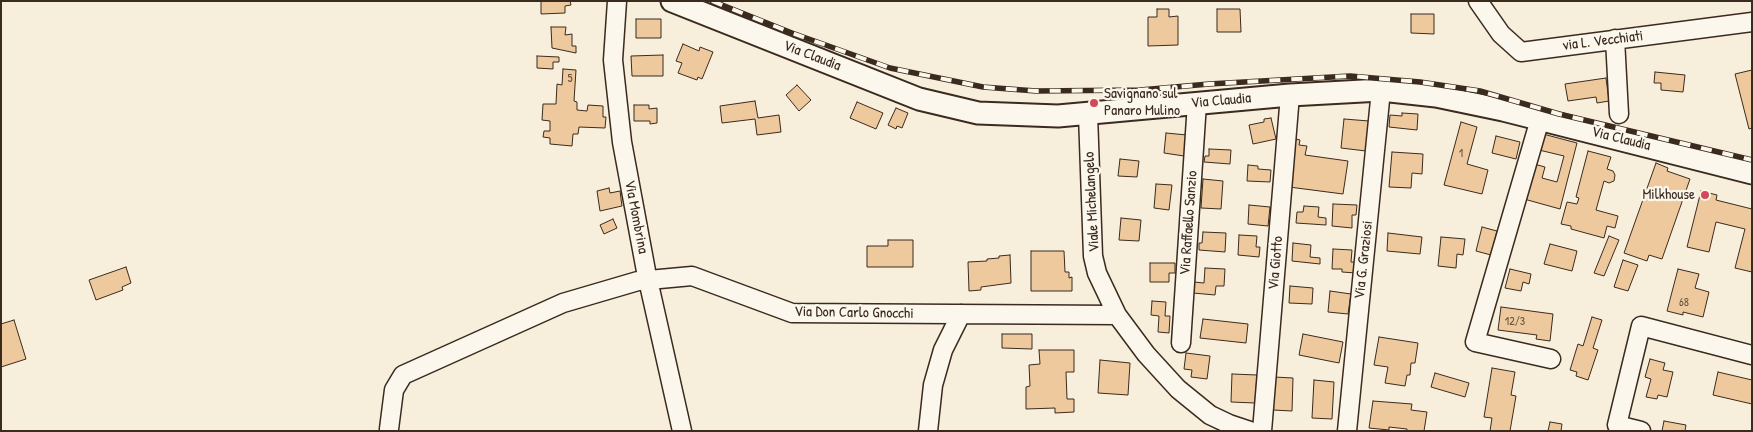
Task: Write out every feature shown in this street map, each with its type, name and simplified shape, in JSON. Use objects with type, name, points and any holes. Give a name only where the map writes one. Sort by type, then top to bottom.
[{"type":"main road","name":"Via Claudia","points":[[672,1],[919,99],[978,113],[1058,116],[1290,95],[1381,90],[1436,96],[1540,119],[1752,173]]},
{"type":"street","name":"Via Mombrina","points":[[616,1],[613,60],[616,102],[622,142],[648,275],[682,431]]},
{"type":"street","name":"via L. Vecchiati","points":[[1478,1],[1501,34],[1521,52],[1752,22]]},
{"type":"street","points":[[1615,39],[1619,114]]},
{"type":"street","name":"Via G. Graziosi","points":[[1347,431],[1381,90]]},
{"type":"street","name":"Via Giotto","points":[[1262,431],[1290,95]]},
{"type":"street","name":"Via Raffaello Sanzio","points":[[1181,343],[1197,103]]},
{"type":"street","name":"Viale Michelangelo","points":[[1088,114],[1093,256],[1097,273],[1117,315],[1146,354],[1178,389],[1210,415],[1250,431]]},
{"type":"street","points":[[1540,119],[1475,342],[1551,359]]},
{"type":"street","name":"Via Don Carlo Gnocchi","points":[[389,429],[394,390],[403,375],[563,304],[648,275],[692,276],[792,313],[1117,315]]},
{"type":"street","points":[[928,431],[933,385],[943,350],[961,314]]},
{"type":"street","points":[[1641,431],[1617,425],[1641,326],[1752,356]]},
{"type":"building","points":[[541,1],[570,1],[571,5],[565,6],[565,13],[541,14]]},
{"type":"building","points":[[1157,9],[1169,9],[1169,17],[1178,16],[1178,45],[1148,46],[1148,17],[1157,17]]},
{"type":"building","points":[[1217,9],[1240,9],[1241,32],[1217,32]]},
{"type":"building","points":[[1411,14],[1434,14],[1434,34],[1411,33]]},
{"type":"building","points":[[636,19],[661,19],[661,38],[636,38]]},
{"type":"building","points":[[551,27],[566,27],[565,35],[572,34],[572,46],[576,46],[576,53],[552,48]]},
{"type":"building","points":[[683,44],[699,51],[700,47],[713,52],[702,79],[698,77],[697,80],[678,73],[682,63],[676,61]]},
{"type":"building","points":[[663,55],[663,76],[632,76],[631,56]]},
{"type":"building","points":[[537,56],[559,57],[559,62],[553,62],[553,69],[537,68]]},
{"type":"building","points":[[563,69],[576,70],[574,101],[577,102],[577,110],[587,111],[588,105],[603,106],[603,117],[606,117],[605,128],[579,127],[578,134],[573,134],[572,146],[550,144],[550,138],[543,137],[544,131],[550,131],[550,121],[542,120],[543,104],[556,104],[557,84],[562,85]]},
{"type":"building","points":[[1752,70],[1752,128],[1749,129],[1735,74]]},
{"type":"building","points":[[1655,72],[1685,75],[1683,92],[1661,90],[1661,83],[1654,83]]},
{"type":"building","points":[[1606,78],[1609,101],[1597,103],[1596,97],[1568,101],[1565,84]]},
{"type":"building","points":[[797,85],[811,100],[799,111],[786,95]]},
{"type":"building","points":[[755,101],[758,118],[779,115],[781,132],[757,135],[755,119],[722,123],[720,106]]},
{"type":"building","points":[[857,102],[883,113],[876,129],[850,118]]},
{"type":"building","points":[[634,105],[649,105],[649,109],[657,108],[657,123],[650,124],[650,121],[634,121]]},
{"type":"building","points":[[896,108],[908,113],[902,128],[897,126],[896,129],[888,125]]},
{"type":"building","points":[[1402,113],[1418,114],[1417,130],[1389,127],[1390,115],[1402,116]]},
{"type":"building","points":[[1271,118],[1276,139],[1253,144],[1249,125],[1264,122],[1264,119]]},
{"type":"building","points":[[1344,119],[1369,121],[1366,151],[1341,148]]},
{"type":"building","points":[[1461,122],[1477,127],[1467,164],[1488,170],[1482,194],[1444,185]]},
{"type":"building","points":[[1166,133],[1187,135],[1184,156],[1164,153]]},
{"type":"building","points":[[1543,134],[1577,143],[1560,209],[1524,199],[1534,164],[1545,167],[1542,178],[1557,182],[1564,156],[1539,150]]},
{"type":"building","points":[[1496,136],[1520,142],[1516,159],[1492,153]]},
{"type":"building","points":[[1296,139],[1300,140],[1299,145],[1307,146],[1305,155],[1348,161],[1343,194],[1289,187]]},
{"type":"building","points":[[1209,149],[1231,150],[1230,164],[1204,162],[1205,156],[1209,156]]},
{"type":"building","points":[[1588,151],[1611,157],[1607,169],[1613,171],[1615,175],[1614,181],[1609,183],[1604,181],[1596,210],[1618,216],[1615,228],[1607,226],[1604,238],[1571,229],[1571,226],[1561,224],[1567,202],[1577,204],[1579,198],[1576,197]]},
{"type":"building","points":[[1392,152],[1423,154],[1422,174],[1412,173],[1411,188],[1389,187]]},
{"type":"building","points":[[1120,159],[1139,161],[1137,177],[1118,176]]},
{"type":"building","points":[[1656,163],[1668,168],[1667,171],[1690,179],[1662,259],[1649,255],[1647,261],[1624,253]]},
{"type":"building","points":[[1248,165],[1258,166],[1258,169],[1271,170],[1270,182],[1247,181]]},
{"type":"building","points":[[1203,179],[1223,181],[1221,209],[1201,208]]},
{"type":"building","points":[[1156,184],[1172,185],[1169,210],[1154,208]]},
{"type":"building","points":[[609,188],[610,193],[620,191],[622,206],[600,211],[597,191]]},
{"type":"building","points":[[1701,191],[1717,195],[1716,200],[1752,209],[1752,272],[1735,268],[1745,229],[1716,222],[1709,252],[1687,247]]},
{"type":"building","points":[[1333,204],[1357,205],[1356,215],[1352,215],[1352,228],[1332,226]]},
{"type":"building","points":[[1249,205],[1270,207],[1268,226],[1248,224]]},
{"type":"building","points":[[1304,206],[1319,207],[1318,217],[1326,218],[1326,225],[1296,223],[1297,212],[1303,212]]},
{"type":"building","points":[[1121,218],[1141,220],[1139,241],[1119,240]]},
{"type":"building","points":[[613,219],[617,228],[604,234],[600,225]]},
{"type":"building","points":[[1482,227],[1497,231],[1491,255],[1476,251]]},
{"type":"building","points":[[1203,232],[1226,233],[1225,252],[1199,250],[1199,243],[1202,243]]},
{"type":"building","points":[[1388,233],[1422,237],[1420,254],[1387,251]]},
{"type":"building","points":[[1239,235],[1257,236],[1256,247],[1260,247],[1259,257],[1238,255]]},
{"type":"building","points":[[1609,236],[1619,240],[1604,276],[1594,273]]},
{"type":"building","points":[[1441,237],[1465,239],[1463,255],[1457,254],[1456,268],[1438,266]]},
{"type":"building","points":[[888,240],[913,240],[913,267],[867,267],[867,246],[888,246]]},
{"type":"building","points":[[1293,243],[1311,245],[1310,257],[1320,258],[1320,264],[1292,261]]},
{"type":"building","points":[[1550,244],[1577,251],[1572,271],[1544,264]]},
{"type":"building","points":[[1333,249],[1352,250],[1351,262],[1357,262],[1356,273],[1342,272],[1342,269],[1332,269]]},
{"type":"building","points":[[1031,251],[1064,251],[1065,272],[1069,272],[1069,278],[1072,277],[1072,291],[1031,291]]},
{"type":"building","points":[[1010,255],[1011,283],[981,287],[981,290],[969,291],[968,262],[987,261],[987,259]]},
{"type":"building","points":[[1623,260],[1638,265],[1628,291],[1614,287]]},
{"type":"building","points":[[1150,263],[1175,263],[1175,273],[1169,273],[1169,282],[1150,282]]},
{"type":"building","points":[[126,267],[131,283],[122,287],[123,290],[96,300],[89,280]]},
{"type":"building","points":[[1205,268],[1225,269],[1224,286],[1216,286],[1215,295],[1193,293],[1194,282],[1204,283]]},
{"type":"building","points":[[1510,269],[1531,274],[1529,284],[1523,282],[1521,291],[1505,288]]},
{"type":"building","points":[[1678,269],[1699,274],[1695,288],[1709,292],[1703,317],[1683,312],[1683,315],[1667,311]]},
{"type":"building","points":[[1290,286],[1313,288],[1312,304],[1289,303]]},
{"type":"building","points":[[1330,291],[1351,294],[1348,314],[1328,312]]},
{"type":"building","points":[[1152,301],[1166,302],[1165,316],[1170,316],[1169,333],[1158,332],[1159,316],[1151,315]]},
{"type":"building","points":[[1501,307],[1553,314],[1550,341],[1536,339],[1537,335],[1498,330]]},
{"type":"building","points":[[1592,317],[1602,320],[1593,348],[1598,350],[1588,380],[1576,376],[1577,372],[1570,370],[1578,344],[1583,346]]},
{"type":"building","points":[[1203,319],[1248,324],[1246,343],[1200,338]]},
{"type":"building","points":[[14,320],[26,359],[1,367],[1,324]]},
{"type":"building","points":[[1002,334],[1032,334],[1032,349],[1002,348]]},
{"type":"building","points":[[1303,334],[1343,342],[1339,363],[1299,355]]},
{"type":"building","points":[[1379,337],[1418,343],[1415,363],[1411,363],[1410,375],[1407,375],[1405,386],[1385,383],[1388,367],[1374,365]]},
{"type":"building","points":[[1039,350],[1074,350],[1074,372],[1066,372],[1067,399],[1074,399],[1074,412],[1055,413],[1055,408],[1026,409],[1026,387],[1030,386],[1029,365],[1040,364]]},
{"type":"building","points":[[1186,353],[1210,356],[1207,379],[1191,377],[1192,370],[1184,369]]},
{"type":"building","points":[[1650,359],[1665,363],[1663,370],[1673,372],[1667,397],[1658,395],[1657,399],[1646,397],[1651,379],[1645,377]]},
{"type":"building","points":[[1100,360],[1130,363],[1128,395],[1098,393]]},
{"type":"building","points":[[1492,368],[1515,372],[1511,395],[1516,396],[1510,431],[1490,431],[1492,418],[1484,417]]},
{"type":"building","points":[[1718,372],[1752,380],[1752,404],[1713,395]]},
{"type":"building","points":[[1435,373],[1469,383],[1465,397],[1431,387]]},
{"type":"building","points":[[1232,374],[1257,375],[1255,403],[1231,402]]},
{"type":"building","points":[[1274,377],[1293,378],[1292,411],[1273,410]]},
{"type":"building","points":[[1314,380],[1334,382],[1332,419],[1312,418]]},
{"type":"building","points":[[1373,401],[1412,404],[1411,410],[1427,412],[1424,431],[1407,431],[1407,429],[1389,427],[1389,430],[1369,428]]},
{"type":"building","points":[[1664,421],[1686,425],[1685,431],[1662,431]]},
{"type":"building","points":[[1550,422],[1562,424],[1561,431],[1548,431]]},
{"type":"railway","points":[[712,1],[792,33],[890,68],[983,87],[1036,91],[1140,90],[1350,76],[1420,82],[1480,91],[1559,114],[1752,160]]},
{"type":"place","name":"Savignano sul Panaro Mulino","points":[[1094,103]]},
{"type":"place","name":"Milkhouse","points":[[1705,195]]}]
